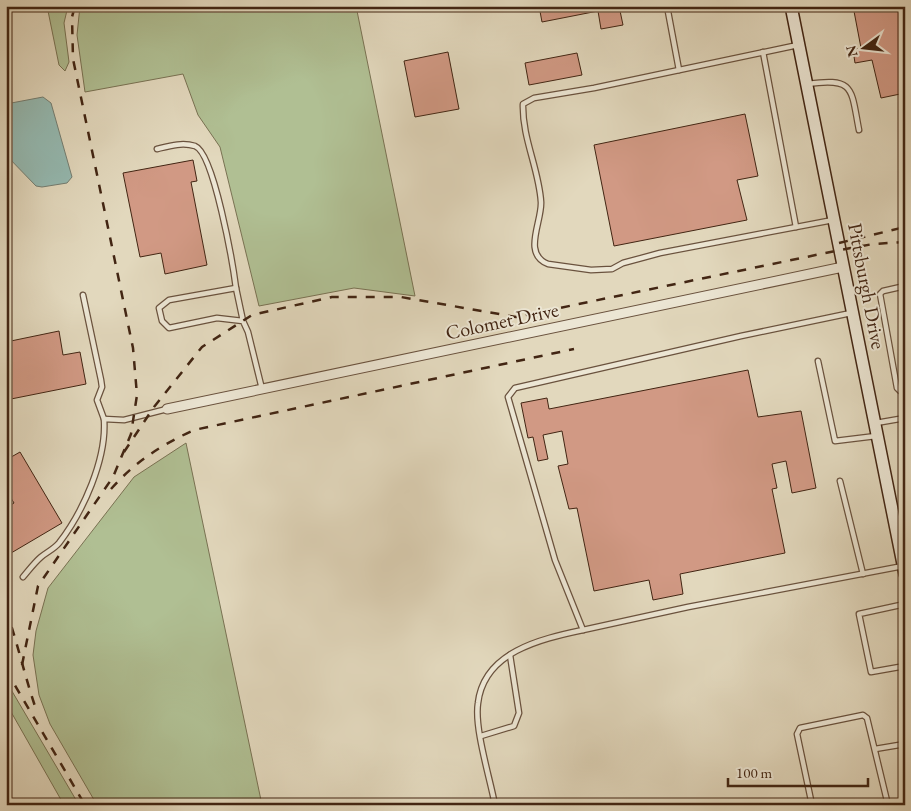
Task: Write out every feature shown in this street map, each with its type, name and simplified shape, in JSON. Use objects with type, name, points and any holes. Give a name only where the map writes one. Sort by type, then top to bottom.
[{"type":"street","name":"Pittsburgh Drive","points":[[791,6],[904,570]]},
{"type":"street","name":"Colomet Drive","points":[[167,409],[844,267]]},
{"type":"lane","points":[[667,6],[679,70]]},
{"type":"lane","points":[[799,45],[594,88],[534,98],[524,104],[523,122],[541,200],[541,218],[534,242],[537,255],[542,262],[556,266],[591,270],[612,269],[624,263],[660,253],[834,220]]},
{"type":"lane","points":[[763,52],[796,227]]},
{"type":"lane","points":[[807,84],[838,81],[846,86],[852,94],[859,130]]},
{"type":"lane","points":[[157,149],[178,144],[196,146],[204,154],[211,172],[230,246],[243,321],[248,332],[262,389]]},
{"type":"lane","points":[[905,286],[883,291],[880,294],[897,388],[900,391],[905,390]]},
{"type":"lane","points":[[236,288],[169,300],[159,308],[162,320],[169,328],[217,318],[243,321]]},
{"type":"lane","points":[[23,577],[39,558],[57,545],[92,482],[101,459],[105,434],[104,419],[97,400],[102,387],[102,380],[83,295]]},
{"type":"lane","points":[[583,630],[555,560],[508,397],[516,388],[741,336],[853,313]]},
{"type":"lane","points":[[818,361],[835,441],[876,430],[905,418]]},
{"type":"lane","points":[[104,419],[124,420],[167,409]]},
{"type":"lane","points":[[840,481],[863,574]]},
{"type":"lane","points":[[495,805],[481,736],[477,704],[484,680],[496,665],[510,655],[552,637],[688,607],[863,574],[904,570]]},
{"type":"lane","points":[[905,604],[859,614],[870,672],[905,666]]},
{"type":"lane","points":[[481,736],[514,726],[519,713],[510,655]]},
{"type":"lane","points":[[812,805],[798,734],[800,728],[863,715],[867,718],[888,805]]},
{"type":"lane","points":[[875,749],[905,744]]},
{"type":"green space","points":[[47,6],[68,6],[64,23],[69,62],[65,71],[59,65]]},
{"type":"green space","points":[[80,6],[356,6],[415,296],[354,288],[259,306],[220,147],[198,115],[183,74],[85,92],[77,35]]},
{"type":"green space","points":[[186,443],[262,805],[97,805],[50,724],[39,695],[33,655],[36,631],[48,588],[134,477]]},
{"type":"green space","points":[[6,681],[79,805],[64,805],[6,703]]},
{"type":"water","points":[[43,97],[51,103],[72,177],[67,183],[42,187],[36,186],[6,155],[6,104]]},
{"type":"building","points":[[539,6],[619,6],[623,25],[601,29],[598,11],[542,22]]},
{"type":"building","points":[[853,6],[905,6],[905,93],[881,98],[872,60],[855,63],[853,50],[861,48]]},
{"type":"building","points":[[448,52],[459,109],[415,117],[404,61]]},
{"type":"building","points":[[577,53],[582,75],[529,85],[525,63]]},
{"type":"building","points":[[745,114],[758,176],[737,180],[747,220],[614,246],[594,145]]},
{"type":"building","points":[[193,160],[197,181],[191,182],[207,265],[165,274],[161,253],[140,257],[123,173]]},
{"type":"building","points":[[59,331],[63,355],[80,352],[86,384],[6,400],[6,342]]},
{"type":"building","points":[[748,370],[758,417],[801,411],[816,488],[792,493],[786,461],[772,464],[777,488],[772,489],[785,553],[680,574],[683,594],[653,600],[649,580],[594,591],[577,508],[569,509],[558,466],[568,464],[562,431],[543,435],[548,459],[538,461],[533,437],[528,438],[521,403],[547,398],[549,409]]},
{"type":"building","points":[[20,452],[62,523],[6,556],[6,508],[14,503],[6,490],[6,460]]},
{"type":"railway","points":[[22,665],[38,586],[113,477],[131,434],[137,395],[133,348],[73,59],[72,17],[75,6]]},
{"type":"railway","points":[[839,243],[905,227]]},
{"type":"railway","points":[[124,452],[154,407],[202,347],[252,315],[332,297],[401,297],[516,317],[840,250],[873,244],[905,242]]},
{"type":"railway","points":[[111,489],[129,470],[149,455],[194,430],[574,349]]},
{"type":"railway","points":[[6,610],[37,712]]},
{"type":"railway","points":[[6,670],[85,805]]}]
